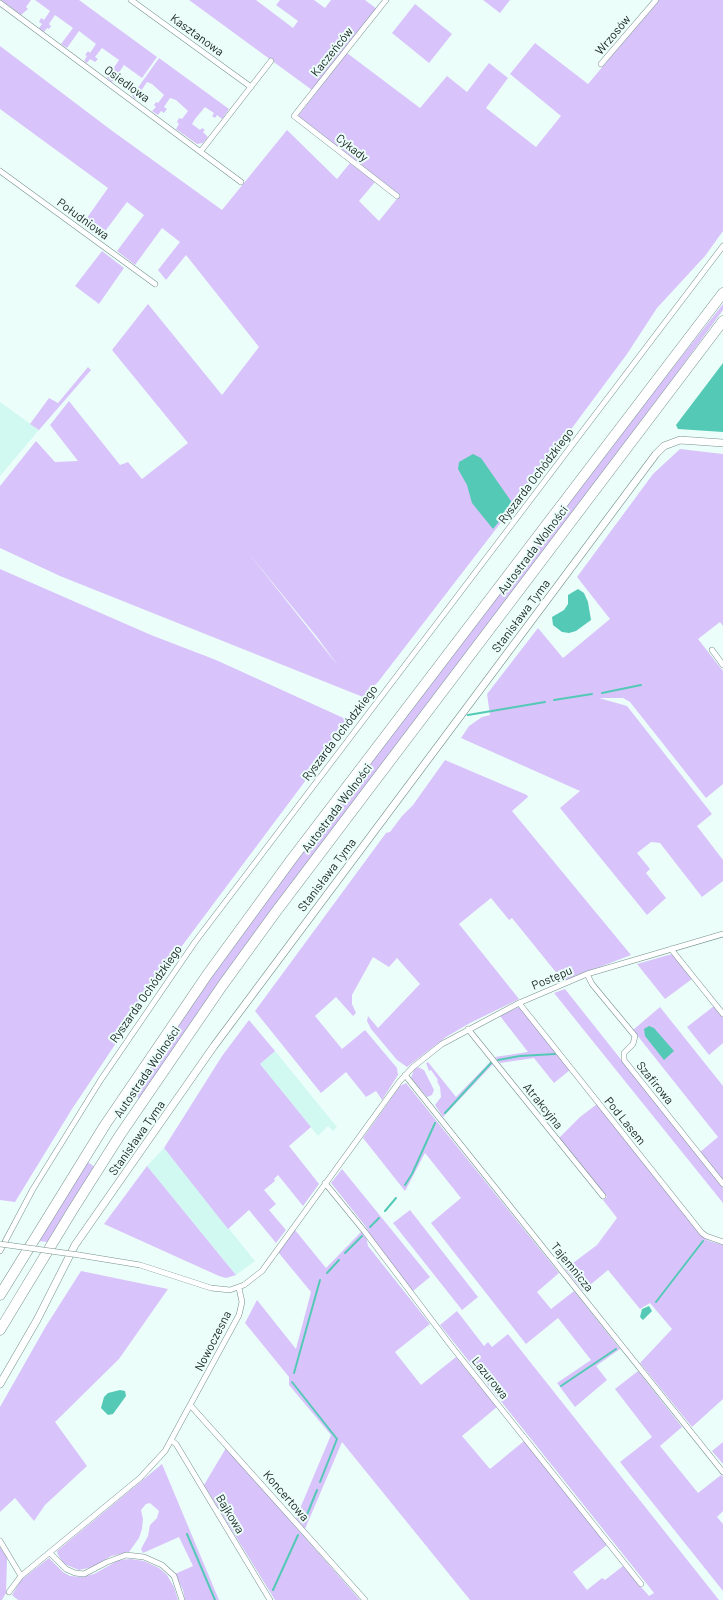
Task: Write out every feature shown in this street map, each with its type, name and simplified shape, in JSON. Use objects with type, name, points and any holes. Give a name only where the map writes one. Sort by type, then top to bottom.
[{"type":"highway","name":"Autostrada Wolności","points":[[0,1294],[101,1131],[221,957],[306,842],[723,293]]},
{"type":"highway","name":"Autostrada Wolności","points":[[0,1330],[120,1135],[222,986],[279,907],[723,321]]},
{"type":"street","name":"Kasztanowa","points":[[131,0],[251,87]]},
{"type":"street","name":"Kaczeńców","points":[[294,116],[386,0]]},
{"type":"street","name":"Wrzosów","points":[[602,64],[656,0]]},
{"type":"street","name":"Osiedlowa","points":[[0,3],[241,182]]},
{"type":"street","points":[[201,151],[271,61]]},
{"type":"street","name":"Cykady","points":[[294,116],[397,196]]},
{"type":"street","name":"Południowa","points":[[0,171],[155,284]]},
{"type":"street","name":"Ryszarda Ochódzkiego","points":[[0,1251],[33,1189],[100,1081],[195,942],[723,246]]},
{"type":"street","name":"Stanisława Tyma","points":[[0,1384],[37,1320],[75,1245],[214,1046],[656,454],[664,446],[680,440],[723,443]]},
{"type":"street","points":[[712,650],[723,665]]},
{"type":"street","name":"Postępu","points":[[405,1075],[442,1044],[519,1003],[586,974],[723,934]]},
{"type":"street","points":[[671,949],[723,1014]]},
{"type":"street","name":"Szafirowa","points":[[586,974],[592,984],[635,1036],[636,1040],[623,1055],[626,1064],[723,1184]]},
{"type":"street","name":"Pod Lasem","points":[[519,1003],[702,1233],[723,1242]]},
{"type":"street","name":"Atrakcyjna","points":[[468,1029],[603,1196]]},
{"type":"street","points":[[0,1244],[140,1265],[211,1288],[230,1290],[238,1288],[253,1280],[262,1271],[405,1075]]},
{"type":"street","name":"Tajemnicza","points":[[405,1075],[723,1472]]},
{"type":"street","name":"Lazurowa","points":[[325,1183],[366,1232],[452,1347],[641,1584]]},
{"type":"street","name":"Nowoczesna","points":[[9,1592],[21,1576],[150,1469],[165,1452],[239,1315],[242,1302],[238,1288]]},
{"type":"street","name":"Koncertowa","points":[[191,1406],[365,1600]]},
{"type":"street","name":"Bajkowa","points":[[171,1440],[176,1444],[270,1600]]},
{"type":"street","points":[[0,1541],[21,1576]]},
{"type":"street","points":[[50,1553],[66,1569],[80,1574],[92,1571],[107,1562],[126,1555],[148,1558],[162,1565],[174,1576],[182,1600]]},
{"type":"shaded area","points":[[1,0],[31,0],[26,7],[28,9],[21,15]]},
{"type":"shaded area","points":[[35,0],[79,0],[157,57],[142,78],[124,65],[118,74],[120,76],[118,79],[116,78],[112,82],[107,78],[110,73],[108,71],[110,68],[113,69],[119,60],[102,48],[95,57],[98,59],[95,62],[90,59],[87,63],[84,61],[87,56],[85,55],[88,51],[90,53],[96,44],[79,31],[67,48],[61,44],[73,28],[55,15],[49,24],[51,26],[44,32],[39,28],[42,24],[39,22],[41,18],[44,20],[50,11]]},
{"type":"shaded area","points":[[189,0],[256,0],[293,28],[298,21],[276,5],[280,0],[314,0],[325,8],[331,0],[365,0],[377,9],[312,90]]},
{"type":"shaded area","points":[[483,0],[510,0],[500,13]]},
{"type":"shaded area","points":[[659,0],[723,0],[723,231],[705,256],[657,308],[627,354],[523,494],[378,682],[363,697],[60,576],[0,548],[0,486],[36,441],[55,462],[78,461],[50,425],[69,401],[120,465],[128,462],[142,479],[188,443],[112,350],[148,304],[222,395],[259,347],[186,255],[166,280],[158,270],[180,242],[162,228],[135,265],[117,251],[144,215],[127,202],[100,238],[82,225],[108,188],[0,109],[0,46],[111,130],[222,210],[287,130],[337,179],[350,163],[375,182],[359,201],[379,221],[400,195],[298,116],[347,53],[420,108],[447,76],[467,92],[489,63],[508,78],[486,108],[536,147],[561,116],[510,74],[535,43],[588,84]],"holes":[[[246,550],[317,637],[339,667]]]},
{"type":"shaded area","points":[[415,4],[452,34],[429,63],[392,33]]},
{"type":"shaded area","points":[[159,58],[229,109],[222,119],[217,115],[215,118],[212,116],[214,113],[205,107],[195,119],[192,124],[200,130],[202,128],[205,130],[203,132],[208,137],[203,143],[197,144],[176,129],[179,124],[177,122],[179,118],[182,119],[188,111],[176,100],[170,98],[164,107],[167,109],[164,113],[161,111],[158,115],[152,111],[156,107],[154,105],[156,102],[158,103],[164,95],[152,84],[147,82],[141,91],[143,93],[141,96],[139,94],[135,99],[132,96]]},
{"type":"shaded area","points":[[102,251],[124,268],[99,304],[75,286]]},
{"type":"shaded area","points":[[723,304],[723,310],[623,447],[140,1099],[131,1093],[188,1010],[282,880],[644,404]]},
{"type":"shaded area","points":[[723,363],[723,432],[678,429],[676,425]]},
{"type":"shaded area","points":[[88,367],[91,370],[39,430],[30,424],[49,398],[58,403]]},
{"type":"shaded area","points":[[0,402],[39,430],[0,476]]},
{"type":"shaded area","points":[[680,449],[723,454],[723,626],[720,622],[698,639],[723,671],[723,784],[706,798],[630,702],[623,698],[599,698],[627,706],[712,814],[697,826],[723,860],[723,881],[702,897],[660,843],[651,842],[637,853],[650,869],[646,873],[666,898],[647,915],[560,808],[580,791],[461,738],[469,726],[482,717],[490,715],[487,694],[538,628],[563,658],[610,619],[577,577],[653,474]]},
{"type":"shaded area","points":[[473,454],[481,458],[513,504],[493,529],[472,503],[467,485],[458,469],[459,462]]},
{"type":"shaded area","points":[[0,569],[151,635],[216,660],[350,721],[173,958],[72,1109],[15,1202],[0,1200]]},
{"type":"shaded area","points":[[578,589],[584,593],[588,602],[591,620],[576,631],[569,633],[562,632],[553,625],[552,617],[564,610],[568,604],[568,595]]},
{"type":"shaded area","points":[[445,760],[527,795],[528,797],[512,811],[631,955],[563,981],[512,918],[509,920],[491,898],[459,924],[519,999],[470,1023],[446,1037],[407,1067],[397,1060],[371,1029],[367,1021],[368,1016],[378,1028],[420,984],[397,958],[389,967],[373,957],[352,995],[352,1004],[356,1013],[353,1016],[336,997],[315,1016],[342,1049],[365,1030],[397,1068],[398,1075],[382,1100],[376,1091],[366,1097],[346,1072],[321,1093],[255,1011],[386,833],[390,832],[402,816],[413,805]]},
{"type":"shaded area","points":[[672,954],[692,979],[665,999],[637,964]]},
{"type":"shaded area","points":[[565,989],[723,1188],[723,1203],[554,993]]},
{"type":"shaded area","points":[[714,1006],[723,1018],[723,1043],[709,1055],[687,1027]]},
{"type":"shaded area","points":[[519,1007],[570,1070],[554,1083],[534,1058],[500,1063],[495,1057],[528,1052],[500,1016]]},
{"type":"shaded area","points":[[660,1007],[723,1086],[723,1181],[700,1152],[718,1137],[633,1030]]},
{"type":"shaded area","points":[[249,1020],[275,1051],[260,1064],[311,1127],[289,1146],[319,1184],[303,1206],[278,1175],[274,1179],[275,1181],[264,1190],[276,1204],[269,1210],[286,1230],[276,1243],[249,1210],[228,1229],[164,1148],[222,1056]]},
{"type":"shaded area","points":[[649,1026],[654,1028],[674,1051],[664,1060],[645,1036],[644,1029]]},
{"type":"shaded area","points":[[275,1051],[337,1127],[333,1131],[328,1126],[318,1136],[260,1064]]},
{"type":"shaded area","points":[[491,1061],[493,1064],[443,1117],[435,1105],[441,1097],[438,1080],[431,1070],[429,1071],[426,1063],[428,1062],[456,1097]]},
{"type":"shaded area","points":[[418,1067],[424,1070],[434,1090],[432,1095],[427,1097],[411,1078],[414,1070]]},
{"type":"shaded area","points":[[406,1083],[559,1273],[537,1292],[551,1309],[574,1291],[620,1349],[596,1366],[607,1380],[575,1407],[557,1383],[591,1360],[558,1318],[526,1344],[431,1223],[461,1198],[425,1153],[405,1191],[363,1138],[400,1086]]},
{"type":"shaded area","points":[[597,1104],[702,1236],[709,1241],[723,1245],[723,1399],[692,1427],[640,1363],[672,1329],[650,1303],[640,1309],[608,1270],[583,1291],[565,1269],[597,1245],[617,1218],[603,1200],[607,1197],[559,1138],[580,1117]]},
{"type":"shaded area","points":[[164,1148],[255,1261],[236,1275],[147,1166]]},
{"type":"shaded area","points":[[86,1161],[95,1167],[48,1242],[37,1241]]},
{"type":"shaded area","points":[[147,1166],[236,1275],[226,1278],[219,1276],[104,1224]]},
{"type":"shaded area","points":[[342,1169],[430,1277],[413,1291],[372,1239],[366,1227],[331,1183]]},
{"type":"shaded area","points":[[410,1210],[478,1297],[462,1310],[393,1223]]},
{"type":"shaded area","points":[[295,1230],[326,1268],[362,1231],[366,1236],[368,1246],[430,1324],[395,1352],[421,1385],[456,1357],[497,1407],[462,1436],[490,1469],[524,1441],[607,1545],[573,1572],[587,1590],[602,1578],[605,1580],[623,1566],[649,1596],[654,1593],[440,1325],[457,1311],[484,1346],[488,1342],[492,1347],[508,1334],[719,1600],[470,1600],[342,1442],[305,1529],[296,1518],[331,1435],[289,1385],[289,1377],[245,1323],[257,1300],[296,1349],[311,1292],[278,1252]]},
{"type":"shaded area","points":[[81,1271],[168,1289],[119,1359],[55,1422],[87,1466],[45,1505],[34,1521],[15,1498],[0,1512],[0,1407],[46,1326]]},
{"type":"shaded area","points":[[649,1306],[652,1311],[643,1320],[640,1317],[642,1309]]},
{"type":"shaded area","points":[[638,1371],[682,1427],[660,1446],[698,1493],[721,1475],[723,1477],[723,1511],[717,1517],[723,1524],[723,1591],[620,1462],[652,1437],[615,1389]]},
{"type":"shaded area","points":[[120,1390],[125,1391],[126,1396],[113,1414],[108,1415],[101,1408],[104,1397],[108,1393]]},
{"type":"shaded area","points":[[723,1442],[723,1464],[712,1451]]},
{"type":"shaded area","points":[[226,1448],[360,1600],[275,1600],[204,1485]]},
{"type":"shaded area","points":[[162,1464],[219,1600],[185,1600],[183,1590],[175,1574],[193,1566],[179,1537],[143,1553],[141,1549],[148,1536],[150,1525],[157,1518],[159,1511],[150,1503],[146,1504],[141,1510],[143,1519],[142,1529],[139,1538],[129,1552],[111,1556],[93,1567],[79,1570],[64,1564],[58,1555],[57,1551]]},
{"type":"shaded area","points":[[0,1547],[7,1558],[6,1593],[2,1600],[0,1600]]},
{"type":"shaded area","points":[[49,1558],[63,1572],[70,1576],[82,1577],[94,1574],[119,1560],[131,1559],[144,1561],[159,1568],[167,1575],[174,1587],[178,1600],[18,1600],[12,1595],[21,1580]]},
{"type":"waterway","points":[[602,693],[641,685]]},
{"type":"waterway","points":[[554,700],[592,694]]},
{"type":"waterway","points":[[468,715],[545,702]]},
{"type":"waterway","points":[[498,1060],[520,1056],[555,1054]]},
{"type":"waterway","points":[[445,1113],[491,1063]]},
{"type":"waterway","points":[[405,1185],[412,1174],[435,1123]]},
{"type":"waterway","points":[[385,1211],[396,1198]]},
{"type":"waterway","points":[[370,1227],[379,1218]]},
{"type":"waterway","points":[[345,1253],[362,1236]]},
{"type":"waterway","points":[[656,1302],[703,1241]]},
{"type":"waterway","points":[[327,1273],[339,1260]]},
{"type":"waterway","points":[[294,1373],[320,1280]]},
{"type":"waterway","points":[[561,1386],[616,1349]]},
{"type":"waterway","points":[[292,1382],[337,1439],[320,1482]]},
{"type":"waterway","points":[[304,1522],[317,1490]]},
{"type":"waterway","points":[[187,1534],[215,1600]]},
{"type":"waterway","points":[[273,1590],[298,1535]]}]
